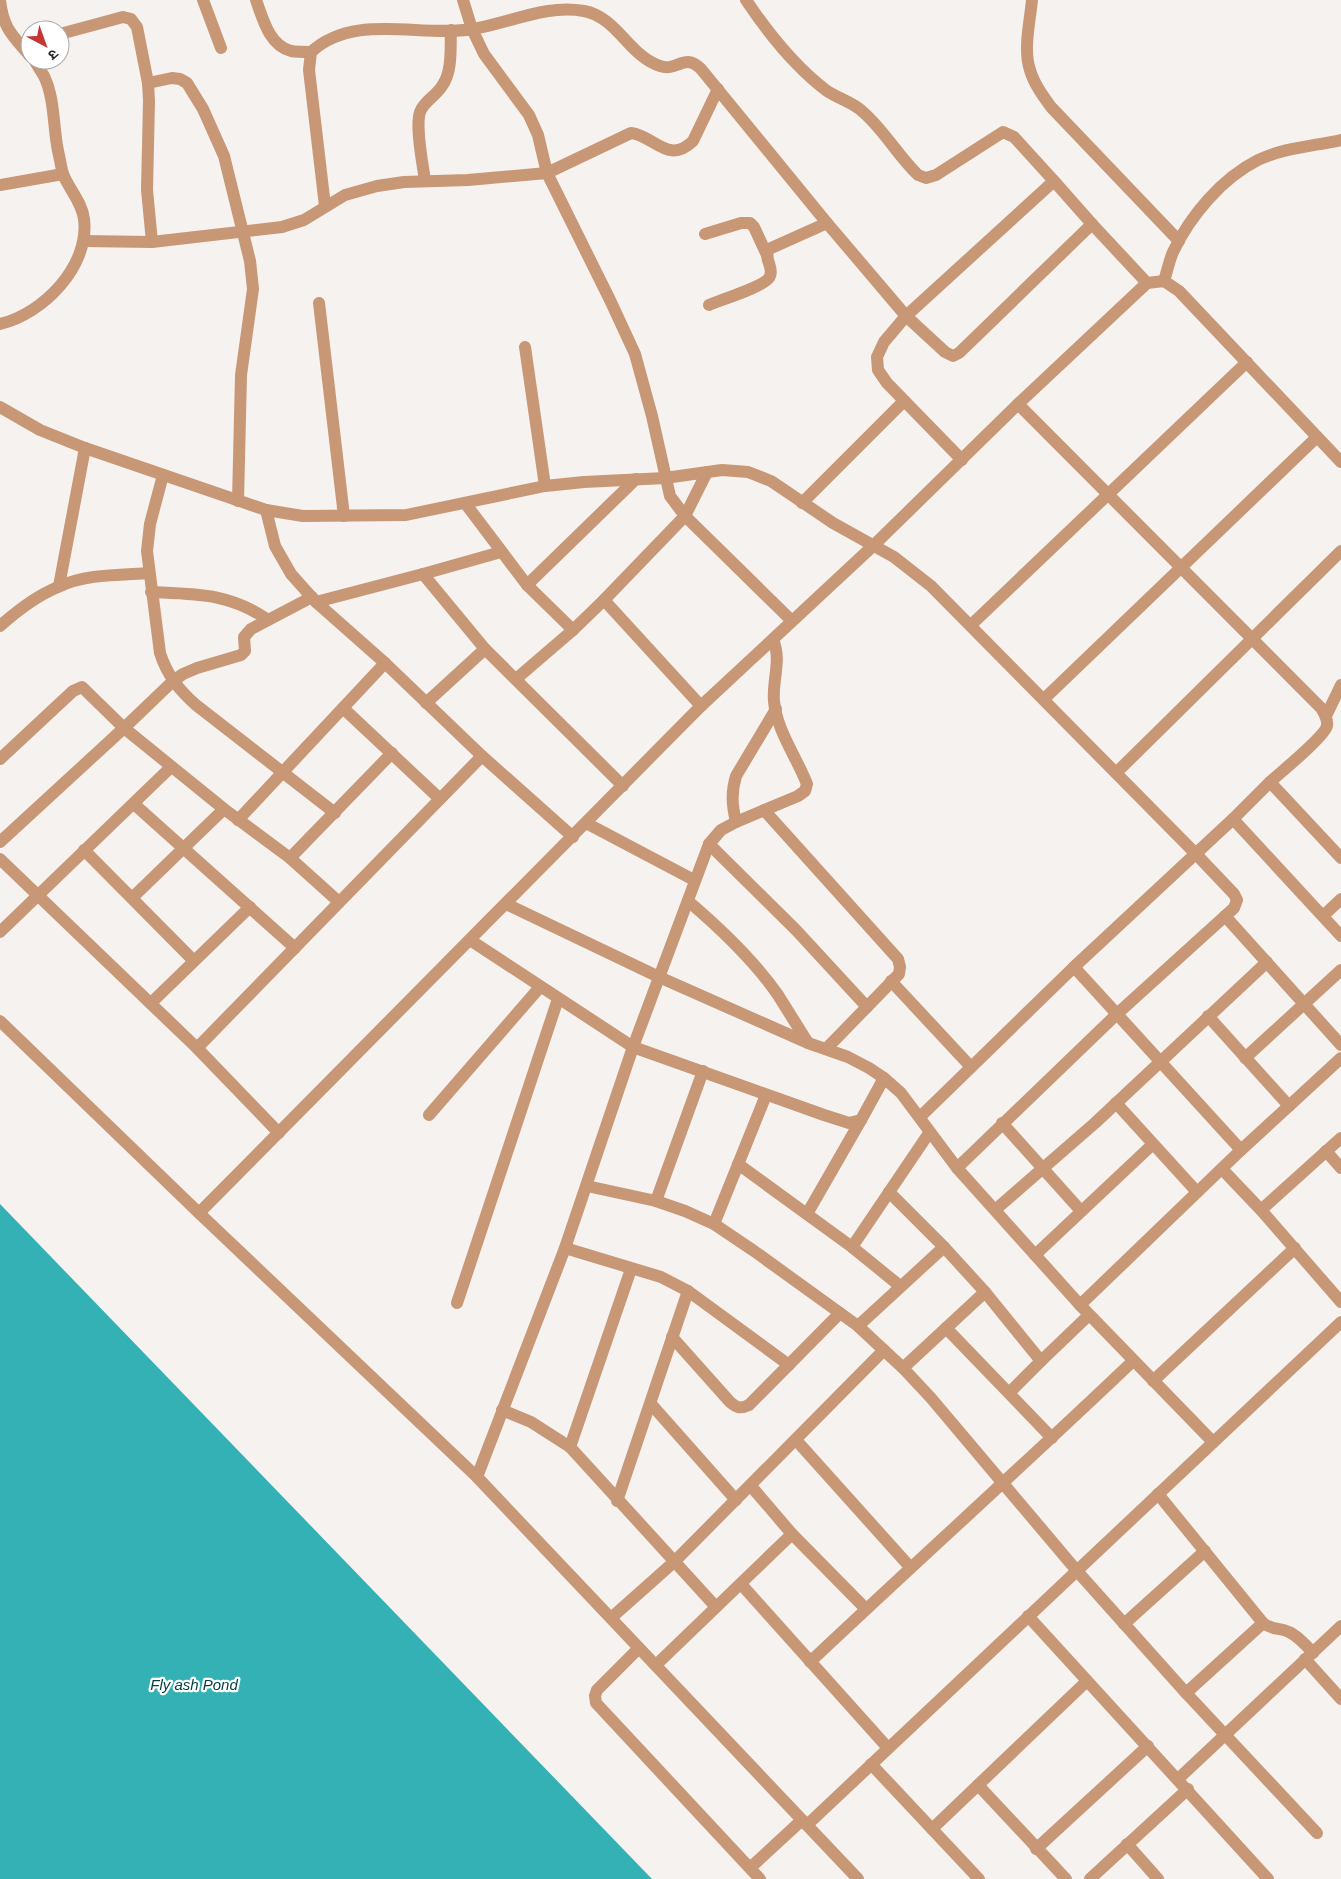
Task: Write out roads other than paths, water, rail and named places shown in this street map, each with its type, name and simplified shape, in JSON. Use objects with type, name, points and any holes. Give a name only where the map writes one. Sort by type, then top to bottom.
[{"type":"street","points":[[0,0],[1,17],[9,31],[20,41]]},
{"type":"street","points":[[203,0],[221,48]]},
{"type":"street","points":[[256,0],[271,36],[280,46],[292,51],[311,52]]},
{"type":"street","points":[[463,0],[472,29],[484,54],[529,115],[538,135],[548,173],[635,354],[652,416],[670,496],[685,516],[792,621]]},
{"type":"street","points":[[746,0],[783,48],[807,74],[826,90],[864,112],[918,175],[926,178],[936,175],[1003,132],[1014,137],[1147,283]]},
{"type":"street","points":[[1032,0],[1028,47],[1029,69],[1038,89],[1052,107],[1178,241]]},
{"type":"street","points":[[325,206],[309,70],[311,52],[322,42],[359,31],[384,29],[472,29],[530,14],[562,10],[584,11],[596,14],[610,23],[651,62],[663,67],[690,61],[696,64],[906,316],[944,352],[953,356],[959,353],[1092,224]]},
{"type":"street","points":[[70,31],[123,17],[131,19],[137,26],[148,83],[147,190],[152,242]]},
{"type":"street","points":[[425,181],[418,125],[419,114],[422,107],[443,85],[450,59],[451,30]]},
{"type":"street","points":[[0,324],[32,312],[50,296],[77,262],[84,241],[84,219],[78,200],[63,174],[50,97],[40,70]]},
{"type":"street","points":[[148,83],[172,78],[180,79],[187,83],[203,109],[224,156],[250,261],[253,288],[241,374],[238,501]]},
{"type":"street","points":[[84,241],[152,242],[282,228],[304,220],[345,195],[377,186],[548,173],[631,133],[638,134],[663,148],[679,150],[693,141],[718,89]]},
{"type":"street","points":[[1164,281],[1172,254],[1190,222],[1215,193],[1238,172],[1260,160],[1290,150],[1341,140]]},
{"type":"street","points":[[0,186],[63,174]]},
{"type":"street","points":[[962,460],[886,383],[878,370],[877,357],[884,342],[906,316],[1054,181]]},
{"type":"street","points":[[705,234],[741,223],[750,223],[754,227],[766,253],[771,271],[768,280],[763,283],[709,305]]},
{"type":"street","points":[[766,253],[775,246],[827,223]]},
{"type":"street","points":[[199,1213],[701,706],[874,545],[1018,404],[1147,283],[1164,281],[1179,291],[1341,462]]},
{"type":"street","points":[[319,303],[344,516]]},
{"type":"street","points":[[525,347],[545,486]]},
{"type":"street","points":[[971,625],[1247,362]]},
{"type":"street","points":[[802,504],[904,401]]},
{"type":"street","points":[[920,1117],[1074,967],[1233,819],[1320,736],[1327,727],[1326,716],[1321,708],[1110,494],[1018,404]]},
{"type":"street","points":[[0,407],[40,430],[85,448],[266,510],[303,516],[406,515],[545,486],[665,478],[722,470],[748,472],[771,480],[802,504],[894,557],[930,586],[971,625],[1195,853],[1234,894],[1237,900],[1234,908],[1116,1014],[957,1168]]},
{"type":"street","points":[[1044,699],[1317,437]]},
{"type":"street","points":[[59,586],[85,448]]},
{"type":"street","points":[[516,679],[573,630],[685,516],[707,472]]},
{"type":"street","points":[[164,475],[150,524],[147,551],[160,653],[164,666],[173,681],[196,705],[335,814]]},
{"type":"street","points":[[527,585],[636,479]]},
{"type":"street","points":[[465,503],[527,585],[573,630]]},
{"type":"street","points":[[266,510],[275,546],[291,574],[314,599],[572,837]]},
{"type":"street","points":[[1116,773],[1341,551]]},
{"type":"street","points":[[0,842],[173,681],[183,674],[198,668],[241,655],[245,651],[244,637],[247,633],[268,620],[314,599],[423,574],[501,552]]},
{"type":"street","points":[[0,626],[33,600],[59,586],[103,576],[149,573]]},
{"type":"street","points":[[423,574],[485,649],[623,786]]},
{"type":"street","points":[[151,592],[199,594],[238,602],[256,611],[268,620]]},
{"type":"street","points":[[604,600],[701,706]]},
{"type":"street","points":[[477,1477],[565,1248],[633,1047],[709,844],[720,830],[798,796],[805,790],[807,784],[778,721],[774,702],[777,652],[772,640]]},
{"type":"street","points":[[426,703],[485,649]]},
{"type":"street","points":[[238,820],[385,663]]},
{"type":"street","points":[[1326,716],[1341,685]]},
{"type":"street","points":[[0,759],[73,691],[82,687],[124,728],[238,820],[290,858],[339,902]]},
{"type":"street","points":[[343,708],[440,799]]},
{"type":"street","points":[[736,822],[731,802],[736,776],[776,709]]},
{"type":"street","points":[[290,858],[335,814],[392,753]]},
{"type":"street","points":[[197,1048],[482,756]]},
{"type":"street","points":[[0,932],[172,767]]},
{"type":"street","points":[[1270,782],[1341,858]]},
{"type":"street","points":[[134,804],[295,948]]},
{"type":"street","points":[[132,898],[224,809]]},
{"type":"street","points":[[764,810],[898,959],[900,966],[899,974],[826,1049]]},
{"type":"street","points":[[1233,819],[1341,936]]},
{"type":"street","points":[[586,822],[694,880]]},
{"type":"street","points":[[709,844],[796,930],[867,1007]]},
{"type":"street","points":[[84,850],[194,961]]},
{"type":"street","points":[[0,859],[197,1048],[279,1133]]},
{"type":"street","points":[[1323,916],[1341,899]]},
{"type":"street","points":[[688,901],[722,930],[748,958],[777,994],[808,1043]]},
{"type":"street","points":[[506,904],[658,977],[808,1043],[848,1057],[884,1078],[901,1093],[957,1168],[1080,1306],[1213,1442]]},
{"type":"street","points":[[151,1003],[250,907]]},
{"type":"street","points":[[1225,916],[1341,1045]]},
{"type":"street","points":[[470,940],[633,1047],[849,1123],[861,1120]]},
{"type":"street","points":[[995,1210],[1116,1103],[1267,962]]},
{"type":"street","points":[[1074,967],[1241,1150]]},
{"type":"street","points":[[1245,1058],[1341,970]]},
{"type":"street","points":[[891,981],[971,1067]]},
{"type":"street","points":[[428,1115],[540,987]]},
{"type":"street","points":[[457,1303],[558,999]]},
{"type":"street","points":[[1208,1016],[1289,1106]]},
{"type":"street","points":[[0,1021],[477,1477],[858,1879]]},
{"type":"street","points":[[1080,1306],[1241,1150],[1341,1058]]},
{"type":"street","points":[[656,1201],[703,1071]]},
{"type":"street","points":[[808,1214],[884,1078]]},
{"type":"street","points":[[714,1224],[766,1095]]},
{"type":"street","points":[[1116,1103],[1197,1192]]},
{"type":"street","points":[[1002,1123],[1081,1211]]},
{"type":"street","points":[[852,1247],[929,1133]]},
{"type":"street","points":[[1261,1210],[1341,1138]]},
{"type":"street","points":[[1034,1255],[1153,1144]]},
{"type":"street","points":[[1326,1151],[1341,1168]]},
{"type":"street","points":[[738,1164],[852,1247],[900,1286]]},
{"type":"street","points":[[1222,1169],[1261,1210],[1341,1302]]},
{"type":"street","points":[[587,1186],[656,1201],[685,1210],[714,1224],[858,1326],[903,1368],[931,1398],[1124,1624],[1317,1833]]},
{"type":"street","points":[[888,1192],[944,1247],[985,1292],[1041,1361]]},
{"type":"street","points":[[858,1326],[944,1247]]},
{"type":"street","points":[[565,1248],[661,1277],[688,1291],[788,1365]]},
{"type":"street","points":[[1153,1381],[1295,1248]]},
{"type":"street","points":[[570,1447],[632,1269]]},
{"type":"street","points":[[618,1501],[688,1291]]},
{"type":"street","points":[[903,1368],[985,1292]]},
{"type":"street","points":[[672,1337],[730,1402],[736,1407],[741,1408],[749,1405],[840,1313]]},
{"type":"street","points":[[1009,1393],[1089,1315]]},
{"type":"street","points":[[750,1868],[871,1764],[1341,1322]]},
{"type":"street","points":[[946,1328],[1052,1438]]},
{"type":"street","points":[[611,1618],[674,1562],[884,1350]]},
{"type":"street","points":[[810,1662],[1133,1361]]},
{"type":"street","points":[[650,1404],[736,1500]]},
{"type":"street","points":[[502,1410],[531,1422],[570,1447],[716,1607]]},
{"type":"street","points":[[796,1440],[910,1567]]},
{"type":"street","points":[[751,1486],[792,1534],[866,1609]]},
{"type":"street","points":[[1158,1494],[1263,1623],[1270,1628],[1286,1630],[1294,1635],[1341,1699]]},
{"type":"street","points":[[656,1665],[792,1534]]},
{"type":"street","points":[[1124,1624],[1205,1550]]},
{"type":"street","points":[[740,1584],[888,1748]]},
{"type":"street","points":[[1028,1616],[1188,1789],[1268,1879]]},
{"type":"street","points":[[1186,1693],[1263,1623]]},
{"type":"street","points":[[1178,1779],[1341,1626]]},
{"type":"street","points":[[639,1648],[597,1690],[594,1696],[596,1704],[760,1879]]},
{"type":"street","points":[[932,1829],[1087,1681]]},
{"type":"street","points":[[1036,1848],[1148,1746]]},
{"type":"street","points":[[871,1764],[979,1879]]},
{"type":"street","points":[[978,1785],[1066,1879]]},
{"type":"street","points":[[1090,1879],[1188,1789]]},
{"type":"street","points":[[1127,1844],[1158,1879]]},
{"type":"water","name":"Fly ash Pond","points":[[0,1204],[652,1879],[0,1879]]}]
